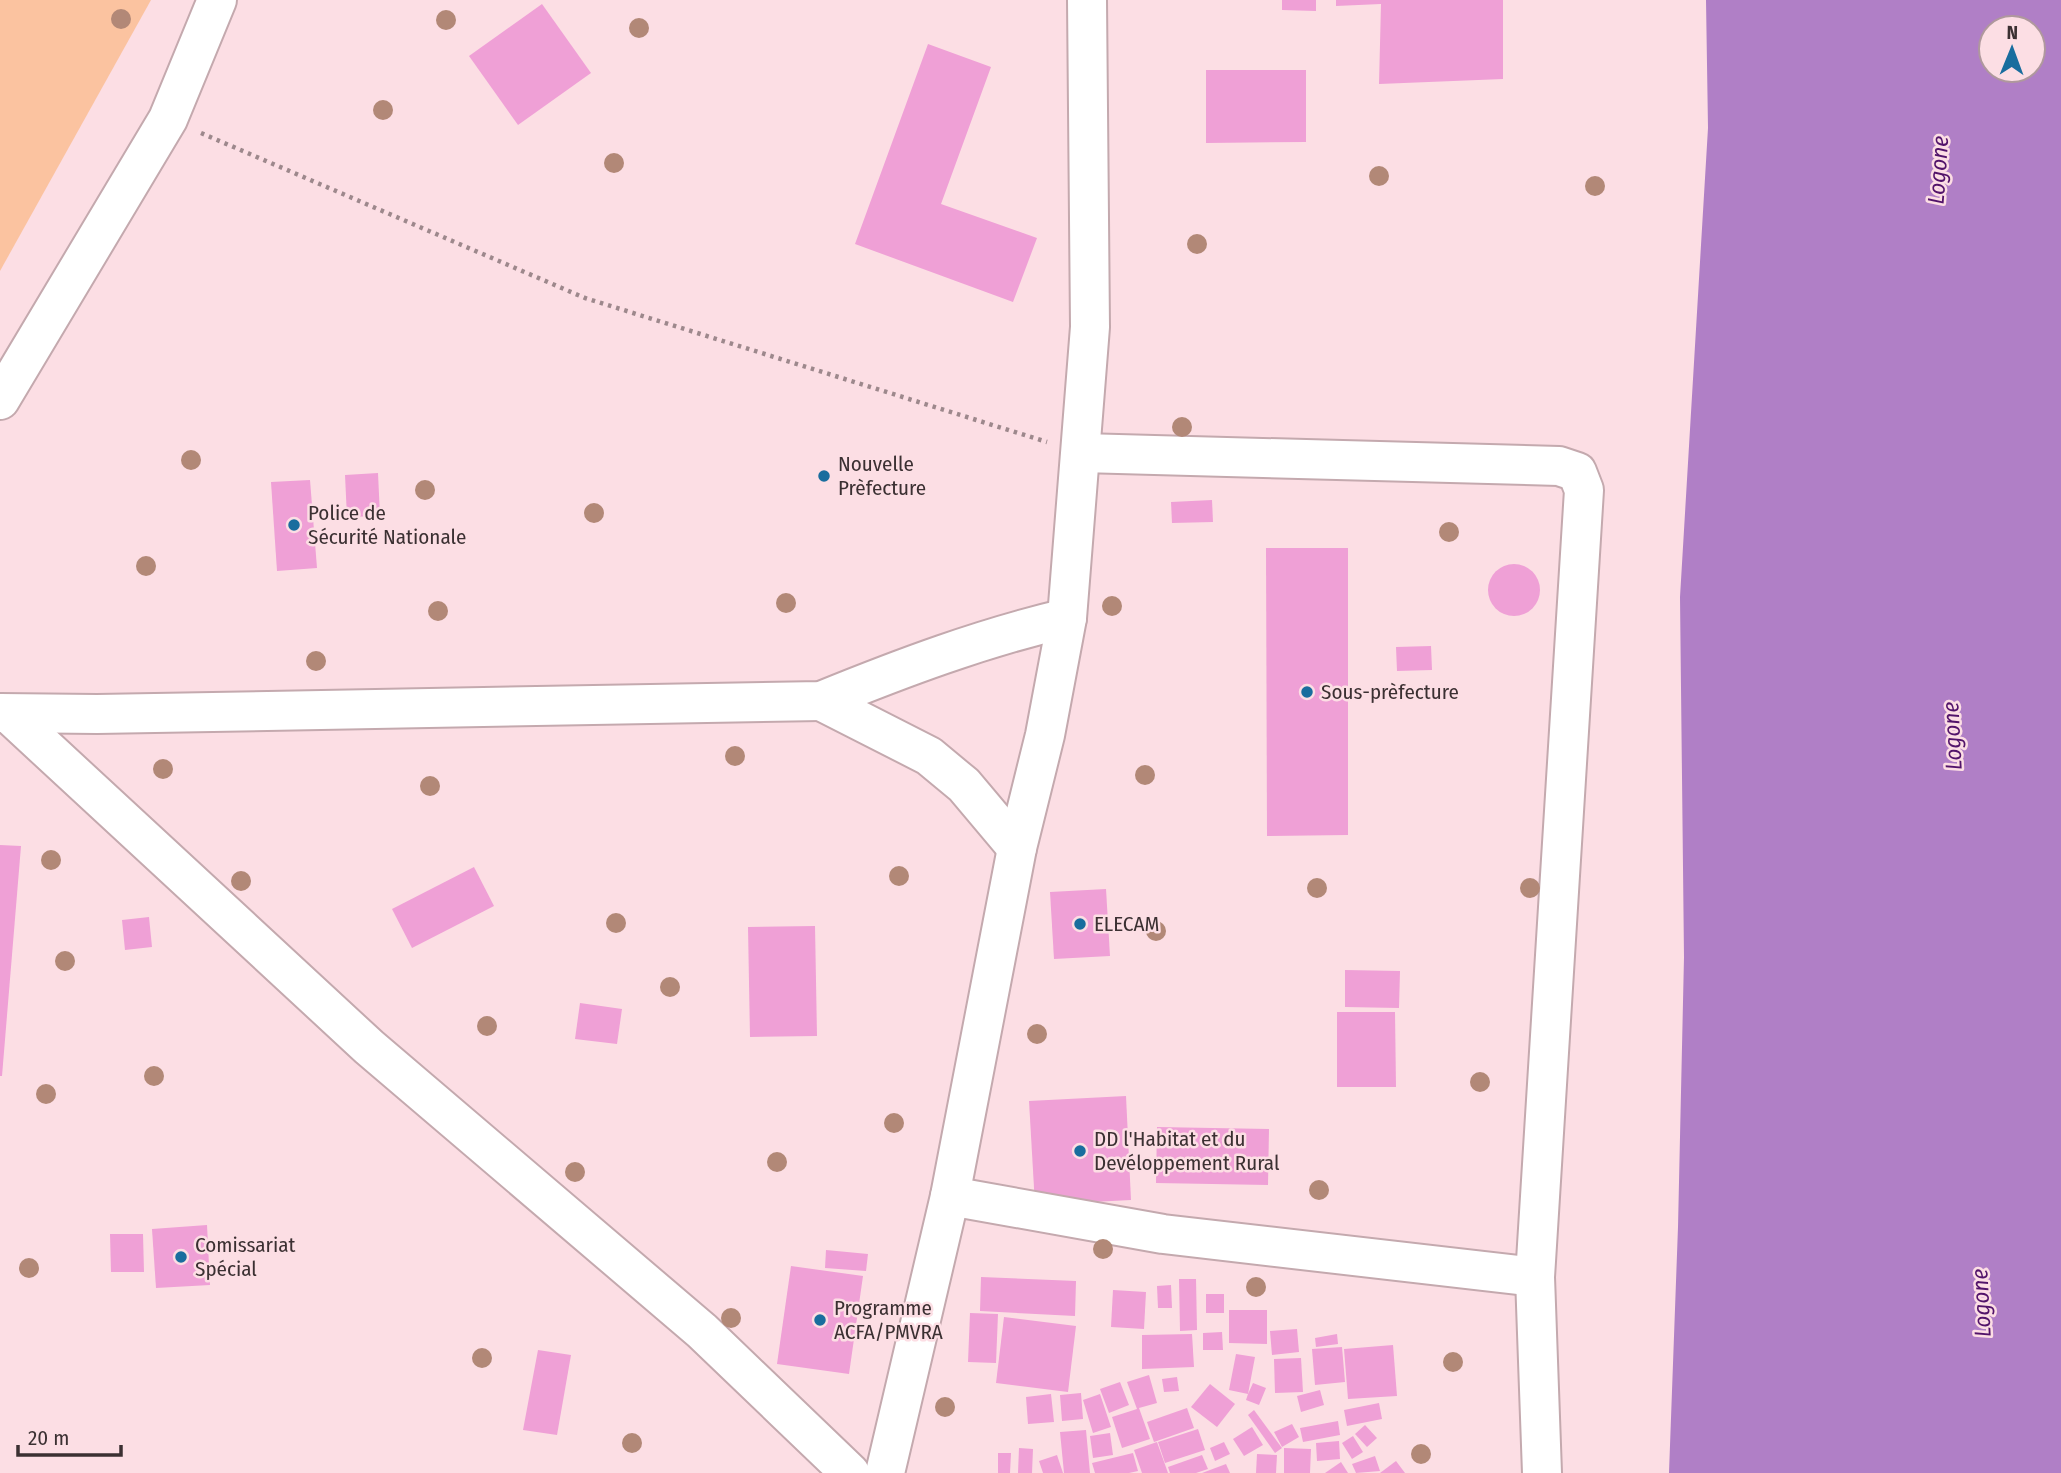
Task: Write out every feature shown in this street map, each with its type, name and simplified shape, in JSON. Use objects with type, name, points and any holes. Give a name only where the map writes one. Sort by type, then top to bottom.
[{"type":"street","points":[[0,400],[168,119],[217,0]]},
{"type":"street","points":[[885,1473],[950,1196],[1017,848],[1045,735],[1067,618],[1090,327],[1087,0]]},
{"type":"street","points":[[1082,453],[1559,466],[1577,471],[1584,490],[1535,1277],[1542,1473]]},
{"type":"street","points":[[4,713],[821,701],[927,658],[1012,630],[1067,618]]},
{"type":"street","points":[[821,701],[929,756],[964,785],[1017,848]]},
{"type":"street","points":[[4,713],[369,1047],[702,1331],[850,1473]]},
{"type":"street","points":[[950,1196],[1163,1234],[1535,1277]]},
{"type":"path","points":[[168,119],[584,298],[1082,453]]},
{"type":"shaded area","points":[[0,0],[151,0],[0,271]]},
{"type":"water","name":"Logone","points":[[1706,0],[2061,0],[2061,1473],[1669,1473],[1684,957],[1680,597],[1708,128]]},
{"type":"building","points":[[1282,0],[1316,0],[1316,11],[1282,10]]},
{"type":"building","points":[[1336,0],[1503,0],[1503,79],[1379,84],[1381,4],[1336,6]]},
{"type":"building","points":[[542,4],[591,73],[518,125],[469,56]]},
{"type":"building","points":[[928,44],[991,67],[941,204],[1037,238],[1013,302],[855,244]]},
{"type":"building","points":[[1206,70],[1306,70],[1306,142],[1206,143]]},
{"type":"building","points":[[378,473],[380,516],[347,517],[345,475]]},
{"type":"building","name":"Police de Sécurité Nationale","points":[[310,480],[317,568],[277,571],[271,482]]},
{"type":"building","points":[[1212,500],[1213,522],[1172,523],[1171,502]]},
{"type":"building","name":"Sous-prèfecture","points":[[1266,548],[1348,548],[1348,835],[1267,836]]},
{"type":"building","points":[[1514,564],[1533,571],[1540,590],[1533,609],[1514,616],[1495,609],[1488,590],[1495,571]]},
{"type":"building","points":[[1431,646],[1432,670],[1397,671],[1396,647]]},
{"type":"building","points":[[0,845],[21,846],[2,1076],[0,1076]]},
{"type":"building","points":[[474,867],[494,906],[412,948],[392,909]]},
{"type":"building","name":"ELECAM","points":[[1106,889],[1110,956],[1054,959],[1050,892]]},
{"type":"building","points":[[149,917],[152,947],[125,950],[122,920]]},
{"type":"building","points":[[815,926],[817,1036],[750,1037],[748,927]]},
{"type":"building","points":[[1345,970],[1400,971],[1399,1008],[1345,1007]]},
{"type":"building","points":[[580,1003],[622,1009],[617,1044],[575,1039]]},
{"type":"building","points":[[1337,1012],[1395,1012],[1396,1087],[1337,1087]]},
{"type":"building","name":"DD l'Habitat et du Devéloppement Rural","points":[[1126,1096],[1131,1200],[1035,1205],[1029,1101]]},
{"type":"building","points":[[1157,1127],[1269,1129],[1268,1185],[1156,1183]]},
{"type":"building","name":"Comissariat Spécial","points":[[207,1225],[210,1285],[156,1288],[152,1229]]},
{"type":"building","points":[[110,1234],[143,1234],[144,1272],[111,1272]]},
{"type":"building","points":[[826,1250],[868,1254],[866,1271],[825,1268]]},
{"type":"building","name":"Programme ACFA/PMVRA","points":[[791,1266],[863,1276],[849,1374],[777,1364]]},
{"type":"building","points":[[981,1277],[1076,1281],[1075,1316],[980,1311]]},
{"type":"building","points":[[1179,1279],[1196,1279],[1197,1330],[1180,1331]]},
{"type":"building","points":[[1171,1285],[1172,1308],[1158,1308],[1157,1286]]},
{"type":"building","points":[[1113,1290],[1146,1292],[1144,1329],[1111,1327]]},
{"type":"building","points":[[1206,1294],[1224,1294],[1224,1313],[1206,1313]]},
{"type":"building","points":[[1229,1310],[1267,1310],[1267,1344],[1229,1343]]},
{"type":"building","points":[[970,1313],[998,1314],[996,1363],[968,1362]]},
{"type":"building","points":[[1004,1317],[1076,1326],[1068,1392],[996,1383]]},
{"type":"building","points":[[1297,1329],[1299,1352],[1272,1355],[1270,1331]]},
{"type":"building","points":[[1222,1332],[1223,1350],[1203,1350],[1203,1333]]},
{"type":"building","points":[[1192,1334],[1194,1367],[1142,1369],[1142,1335]]},
{"type":"building","points":[[1337,1334],[1338,1344],[1316,1347],[1315,1338]]},
{"type":"building","points":[[1393,1345],[1397,1396],[1348,1399],[1344,1349]]},
{"type":"building","points":[[1342,1347],[1345,1382],[1315,1385],[1312,1349]]},
{"type":"building","points":[[538,1350],[571,1355],[557,1435],[523,1430]]},
{"type":"building","points":[[1236,1354],[1255,1357],[1248,1394],[1229,1390]]},
{"type":"building","points":[[1301,1358],[1303,1392],[1275,1393],[1274,1359]]},
{"type":"building","points":[[1149,1375],[1157,1403],[1139,1408],[1150,1439],[1122,1448],[1112,1417],[1137,1409],[1127,1382]]},
{"type":"building","points":[[1177,1377],[1179,1391],[1164,1392],[1162,1379]]},
{"type":"building","points":[[1120,1382],[1129,1405],[1109,1413],[1100,1389]]},
{"type":"building","points":[[1253,1383],[1266,1388],[1259,1405],[1246,1400]]},
{"type":"building","points":[[1210,1384],[1235,1404],[1217,1427],[1191,1407]]},
{"type":"building","points":[[1320,1390],[1324,1405],[1301,1412],[1297,1396]]},
{"type":"building","points":[[1081,1393],[1083,1419],[1062,1421],[1060,1395]]},
{"type":"building","points":[[1051,1394],[1054,1422],[1028,1424],[1026,1397]]},
{"type":"building","points":[[1100,1394],[1111,1427],[1093,1433],[1083,1400]]},
{"type":"building","points":[[1379,1403],[1382,1419],[1347,1426],[1344,1410]]},
{"type":"building","points":[[1187,1408],[1194,1428],[1154,1442],[1147,1422]]},
{"type":"building","points":[[1254,1410],[1282,1448],[1275,1453],[1248,1415]]},
{"type":"building","points":[[1338,1421],[1340,1435],[1303,1442],[1300,1428]]},
{"type":"building","points":[[1292,1424],[1299,1437],[1282,1447],[1274,1432]]},
{"type":"building","points":[[1365,1425],[1377,1438],[1367,1447],[1355,1434]]},
{"type":"building","points":[[1252,1427],[1263,1445],[1244,1456],[1233,1439]]},
{"type":"building","points":[[1198,1429],[1205,1450],[1165,1463],[1158,1442]]},
{"type":"building","points":[[1086,1430],[1090,1473],[1064,1473],[1060,1432]]},
{"type":"building","points":[[1110,1433],[1113,1455],[1093,1458],[1090,1436]]},
{"type":"building","points":[[1353,1436],[1363,1452],[1352,1459],[1342,1443]]},
{"type":"building","points":[[1339,1441],[1340,1459],[1317,1461],[1316,1443]]},
{"type":"building","points":[[1157,1442],[1168,1473],[1142,1473],[1134,1450]]},
{"type":"building","points":[[1224,1442],[1230,1454],[1215,1461],[1210,1448]]},
{"type":"building","points":[[1019,1448],[1033,1449],[1032,1473],[1018,1473]]},
{"type":"building","points":[[1284,1448],[1311,1449],[1310,1473],[1284,1473]]},
{"type":"building","points":[[998,1453],[1011,1453],[1010,1473],[998,1473]]},
{"type":"building","points":[[1133,1453],[1138,1471],[1095,1473],[1092,1463]]},
{"type":"building","points":[[1257,1454],[1277,1455],[1276,1473],[1256,1473]]},
{"type":"building","points":[[1057,1455],[1063,1473],[1043,1473],[1039,1461]]},
{"type":"building","points":[[1202,1455],[1208,1469],[1196,1473],[1170,1473],[1168,1467]]},
{"type":"building","points":[[1375,1456],[1380,1471],[1356,1473],[1352,1464]]},
{"type":"building","points":[[1396,1461],[1405,1473],[1380,1473]]},
{"type":"building","points":[[1341,1462],[1348,1473],[1325,1473]]},
{"type":"building","points":[[1226,1464],[1230,1473],[1202,1473]]},
{"type":"place","name":"Nouvelle Prèfecture","points":[[824,476]]},
{"type":"place","name":"Police de Sécurité Nationale","points":[[294,525]]},
{"type":"place","name":"Sous-prèfecture","points":[[1307,692]]},
{"type":"place","name":"ELECAM","points":[[1080,924]]},
{"type":"place","name":"DD l'Habitat et du Devéloppement Rural","points":[[1080,1151]]},
{"type":"place","name":"Comissariat Spécial","points":[[181,1257]]},
{"type":"place","name":"Programme ACFA/PMVRA","points":[[820,1320]]}]
